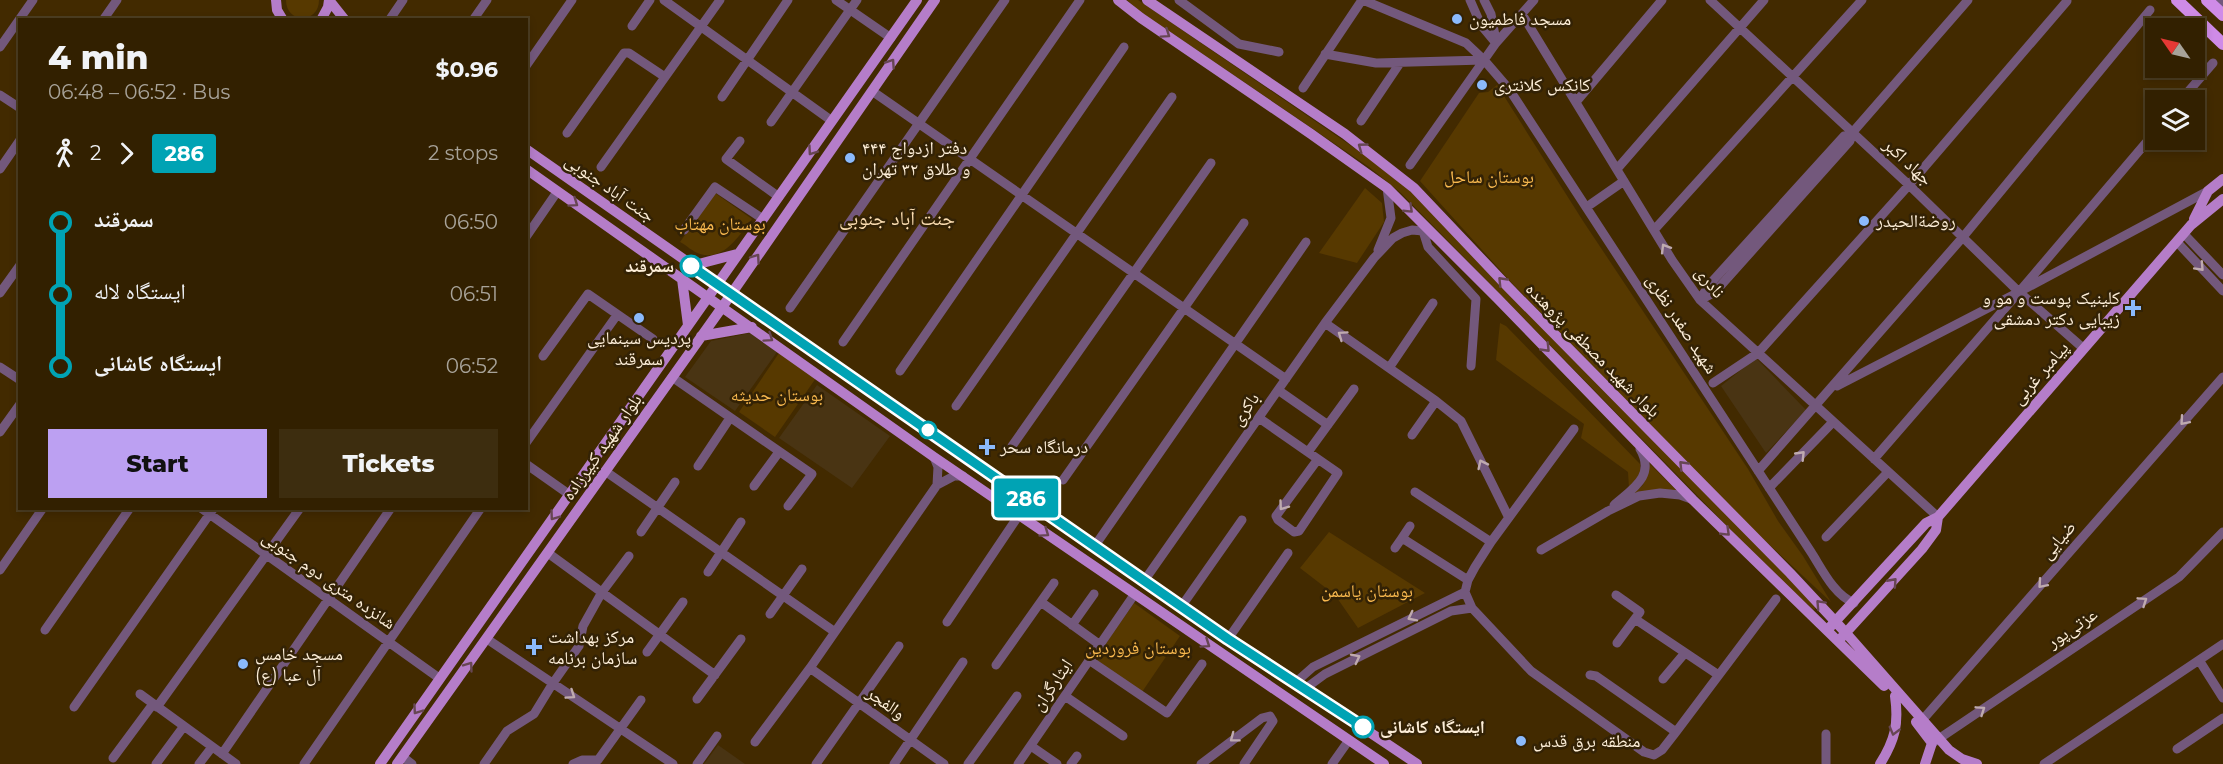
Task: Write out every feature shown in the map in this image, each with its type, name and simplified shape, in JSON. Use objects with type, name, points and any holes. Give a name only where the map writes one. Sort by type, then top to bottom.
[{"type":"highway","points":[[2176,0],[2223,44]]},
{"type":"highway","points":[[2207,0],[2223,15]]},
{"type":"main road","points":[[276,0],[280,18]]},
{"type":"main road","points":[[322,18],[329,0]]},
{"type":"main road","points":[[329,0],[343,18]]},
{"type":"main road","name":"بلوار شهید کبیرزاده","points":[[380,763],[917,0]]},
{"type":"main road","name":"بلوار شهید کبیرزاده","points":[[400,761],[723,306],[935,0]]},
{"type":"main road","name":"بلوار شهید مصطفی پژوهنده","points":[[1118,0],[1387,188],[1693,500],[1842,636],[1936,741],[1962,759],[1977,764]]},
{"type":"main road","name":"بلوار شهید مصطفی پژوهنده","points":[[1147,0],[1345,134],[1414,188],[1508,287],[1790,573],[1831,626]]},
{"type":"main road","name":"جنت آباد جنوبی","points":[[528,150],[1094,547],[1417,764]]},
{"type":"main road","name":"جنت آباد جنوبی","points":[[528,171],[723,306],[934,457],[1384,764]]},
{"type":"main road","name":"پیامبر غربی","points":[[2184,234],[2208,191],[2223,179]]},
{"type":"main road","name":"پیامبر غربی","points":[[1831,626],[1926,523],[1938,517],[2184,234],[2223,199]]},
{"type":"main road","points":[[691,266],[737,254]]},
{"type":"main road","points":[[682,279],[688,325]]},
{"type":"main road","points":[[701,336],[752,327]]},
{"type":"main road","name":"پیامبر غربی","points":[[1842,636],[1922,549],[1936,531],[1938,517]]},
{"type":"main road","name":"بلوار شهید مصطفی پژوهنده","points":[[1842,636],[1921,722]]},
{"type":"main road","points":[[1880,764],[1888,752],[1898,716],[1895,696]]},
{"type":"main road","points":[[1925,764],[1936,741]]},
{"type":"street","points":[[20,18],[33,0]]},
{"type":"street","points":[[104,18],[117,0]]},
{"type":"street","points":[[390,18],[403,0]]},
{"type":"street","points":[[475,18],[487,0]]},
{"type":"street","points":[[528,63],[572,0]]},
{"type":"street","points":[[632,26],[650,0]]},
{"type":"street","points":[[664,0],[832,121]]},
{"type":"street","points":[[601,167],[720,0]]},
{"type":"street","points":[[722,97],[788,0]]},
{"type":"street","points":[[836,0],[891,38]]},
{"type":"street","points":[[771,122],[857,0]]},
{"type":"street","points":[[790,308],[1005,0]]},
{"type":"street","points":[[843,342],[1080,0]]},
{"type":"street","points":[[1179,0],[1239,44],[1279,52]]},
{"type":"street","points":[[1303,88],[1362,0]]},
{"type":"street","name":"شهید صفدر نظری","points":[[1362,0],[1466,43],[1509,89],[1811,552],[1836,589],[1848,601],[1854,603]]},
{"type":"street","points":[[1384,10],[1391,0]]},
{"type":"street","points":[[1470,0],[1481,25],[1496,43]]},
{"type":"street","points":[[1484,0],[1491,14],[1496,43]]},
{"type":"street","points":[[1410,165],[1496,43],[1534,0]]},
{"type":"street","points":[[1576,102],[1662,0]]},
{"type":"street","name":"جهاد اکبر","points":[[1710,0],[1909,185],[2019,292],[2083,348]]},
{"type":"street","points":[[1617,169],[1764,0]]},
{"type":"street","points":[[1654,230],[1862,0]]},
{"type":"street","points":[[1700,300],[1708,286],[1844,136],[1852,133],[1968,0]]},
{"type":"street","points":[[2219,0],[2223,4]]},
{"type":"street","points":[[1713,383],[1758,353],[1909,185],[2067,1]]},
{"type":"street","points":[[1758,471],[1963,237],[2150,10]]},
{"type":"street","name":"نادری","points":[[1522,14],[1654,230],[1700,300],[1938,517]]},
{"type":"street","points":[[0,47],[18,21]]},
{"type":"street","points":[[900,371],[1124,47]]},
{"type":"street","points":[[567,134],[624,53],[629,53],[665,77]]},
{"type":"street","points":[[1325,54],[1376,63],[1484,60]]},
{"type":"street","points":[[1361,122],[1401,63]]},
{"type":"street","points":[[2190,90],[2213,63]]},
{"type":"street","points":[[872,91],[1286,379]]},
{"type":"street","points":[[0,95],[18,107]]},
{"type":"street","points":[[956,406],[1172,97]]},
{"type":"street","points":[[740,141],[726,159],[779,197]]},
{"type":"street","points":[[0,169],[18,143]]},
{"type":"street","points":[[1874,459],[2145,144]]},
{"type":"street","points":[[1012,446],[1211,163]]},
{"type":"street","points":[[1591,204],[1624,181]]},
{"type":"street","points":[[684,230],[715,187],[763,219]]},
{"type":"street","name":"باکری","points":[[1374,258],[1391,218],[1387,188]]},
{"type":"street","points":[[1832,389],[2208,191]]},
{"type":"street","points":[[528,234],[557,192]]},
{"type":"street","points":[[1063,480],[1244,223]]},
{"type":"street","points":[[1423,231],[1436,236]]},
{"type":"street","points":[[1423,231],[1428,247],[1476,299],[1470,366]]},
{"type":"street","name":"باکری","points":[[1144,581],[1374,258],[1393,238],[1402,233],[1423,231]]},
{"type":"street","points":[[2184,234],[2223,275]]},
{"type":"street","points":[[2184,234],[2223,291]]},
{"type":"street","points":[[1094,547],[1306,242]]},
{"type":"street","points":[[0,293],[18,268]]},
{"type":"street","points":[[543,356],[588,294],[653,339]]},
{"type":"street","points":[[1389,368],[1433,303]]},
{"type":"street","points":[[528,440],[617,315]]},
{"type":"street","points":[[1326,323],[1436,401],[1463,425],[1508,516]]},
{"type":"street","points":[[0,367],[18,379]]},
{"type":"street","points":[[672,377],[812,474],[788,506]]},
{"type":"street","name":"ضیایی","points":[[1921,722],[2223,377]]},
{"type":"street","points":[[1308,452],[1354,389]]},
{"type":"street","points":[[1278,390],[1328,425]]},
{"type":"street","points":[[1412,435],[1436,401]]},
{"type":"street","points":[[0,432],[18,407]]},
{"type":"street","points":[[698,466],[730,418]]},
{"type":"street","points":[[1259,418],[1308,452],[1318,459],[1338,473],[1299,531],[1294,532],[1276,516],[1318,459]]},
{"type":"street","points":[[1769,488],[1833,422]]},
{"type":"street","points":[[1574,429],[1508,516],[1468,580],[1465,592],[1472,608],[1531,671],[1644,752],[1654,755],[1662,750],[1776,599]]},
{"type":"street","points":[[1608,511],[1642,480],[1645,458],[1635,440]]},
{"type":"street","points":[[754,486],[779,452]]},
{"type":"street","points":[[934,457],[938,467],[937,485]]},
{"type":"street","points":[[528,465],[570,495]]},
{"type":"street","points":[[605,471],[835,632]]},
{"type":"street","points":[[1826,537],[1888,472]]},
{"type":"street","points":[[755,742],[810,668],[937,485],[945,479],[963,476]]},
{"type":"street","points":[[640,532],[675,482]]},
{"type":"street","points":[[1415,492],[1491,542]]},
{"type":"street","points":[[1541,550],[1608,511],[1639,496],[1655,493],[1680,495],[1693,500]]},
{"type":"street","points":[[0,570],[43,510]]},
{"type":"street","points":[[45,630],[129,510]]},
{"type":"street","points":[[112,758],[155,706],[299,510]]},
{"type":"street","points":[[222,754],[390,510]]},
{"type":"street","points":[[304,764],[480,510]]},
{"type":"street","points":[[74,707],[212,512]]},
{"type":"street","name":"شانزده متری دوم جنوبی","points":[[212,512],[266,555],[439,678]]},
{"type":"street","points":[[947,622],[1019,515]]},
{"type":"street","points":[[1181,607],[1242,520]]},
{"type":"street","points":[[708,572],[741,522]]},
{"type":"street","points":[[1395,548],[1410,526]]},
{"type":"street","name":"عزتی‌پور","points":[[1936,741],[2179,577],[2223,532]]},
{"type":"street","points":[[1402,538],[1468,580]]},
{"type":"street","points":[[548,553],[715,675]]},
{"type":"street","points":[[1228,639],[1288,553]]},
{"type":"street","points":[[484,764],[507,731],[534,714],[552,683],[579,646],[583,626],[602,592],[629,556]]},
{"type":"street","points":[[770,614],[802,569]]},
{"type":"street","points":[[996,665],[1054,584]]},
{"type":"street","points":[[1301,685],[1313,667],[1465,592]]},
{"type":"street","points":[[1072,625],[1094,594]]},
{"type":"street","name":"ایثارگران","points":[[1018,764],[1134,595]]},
{"type":"street","points":[[1616,595],[1640,612],[1617,644]]},
{"type":"street","points":[[647,652],[683,602]]},
{"type":"street","points":[[1041,602],[1100,645]]},
{"type":"street","points":[[1301,685],[1451,611],[1472,608]]},
{"type":"street","points":[[1635,619],[1718,675]]},
{"type":"street","points":[[1389,628],[1395,638]]},
{"type":"street","points":[[488,639],[673,764]]},
{"type":"street","points":[[697,699],[741,639]]},
{"type":"street","points":[[2044,764],[2223,644]]},
{"type":"street","points":[[816,764],[899,646]]},
{"type":"street","points":[[1663,679],[1684,654]]},
{"type":"street","points":[[1089,660],[1167,713],[1202,664]]},
{"type":"street","points":[[2199,660],[2223,698]]},
{"type":"street","points":[[894,764],[963,662]]},
{"type":"street","name":"والفجر","points":[[810,668],[944,764]]},
{"type":"street","points":[[1590,675],[1596,676],[1676,732]]},
{"type":"street","points":[[140,694],[236,764]]},
{"type":"street","points":[[968,764],[1017,696]]},
{"type":"street","points":[[1065,696],[1124,736]]},
{"type":"street","points":[[573,764],[582,760],[598,760],[641,700]]},
{"type":"street","points":[[1200,764],[1262,718],[1270,716],[1273,721],[1244,764]]},
{"type":"street","points":[[2177,749],[2223,718]]},
{"type":"street","points":[[156,764],[184,726]]},
{"type":"street","points":[[1826,734],[1826,764]]},
{"type":"street","points":[[697,764],[717,736]]},
{"type":"street","points":[[1332,764],[1349,740]]},
{"type":"street","points":[[1031,746],[1057,764]]},
{"type":"street","points":[[199,764],[212,747]]},
{"type":"street","points":[[400,761],[412,764]]},
{"type":"shaded area","points":[[750,333],[777,352],[735,411],[685,377],[711,341]]},
{"type":"shaded area","points":[[1756,358],[1806,410],[1766,453],[1721,386]]},
{"type":"shaded area","points":[[817,385],[890,436],[852,488],[779,438]]},
{"type":"shaded area","points":[[718,745],[745,764],[704,764]]},
{"type":"green space","points":[[286,0],[319,0],[314,14],[302,18],[291,14]]},
{"type":"green space","points":[[1127,0],[1138,0],[1366,156],[1406,187],[1800,590],[1815,606],[1815,609],[1782,582],[1401,193],[1369,167],[1138,10]]},
{"type":"green space","name":"بوستان ساحل","points":[[1497,85],[1583,221],[1748,469],[1778,521],[1831,602],[1746,523],[1510,281],[1420,181],[1479,93],[1488,92]]},
{"type":"green space","points":[[1365,188],[1382,203],[1384,222],[1357,263],[1319,253]]},
{"type":"green space","name":"بوستان مهتاب","points":[[715,193],[752,219],[724,250],[717,254],[700,254],[680,242]]},
{"type":"green space","points":[[1500,323],[1506,326],[1640,464],[1640,475],[1629,488],[1628,472],[1581,438],[1584,424],[1496,360]]},
{"type":"green space","name":"بوستان حدیثه","points":[[779,353],[816,378],[775,437],[739,412]]},
{"type":"green space","points":[[1650,464],[1679,493],[1667,491],[1619,505],[1643,485]]},
{"type":"green space","name":"بوستان یاسمن","points":[[1329,532],[1425,593],[1358,628],[1335,595],[1300,568]]},
{"type":"green space","name":"بوستان فروردین","points":[[1134,603],[1180,636],[1142,692],[1095,659]]},
{"type":"bus line","name":"286","points":[[691,266],[1228,639],[1363,727]]},
{"type":"place","name":"مسجد فاطمیون","points":[[1457,19]]},
{"type":"place","name":"کانکس کلانتری","points":[[1482,85]]},
{"type":"place","name":"دفتر ازدواج ۴۴۴ و طلاق ۳۲ تهران","points":[[850,158]]},
{"type":"place","name":"روضةالحیدر","points":[[1864,221]]},
{"type":"place","name":"سمرقند","points":[[691,266]]},
{"type":"place","name":"کلینیک پوست و مو و زیبایی دکتر دمشقی","points":[[2133,308]]},
{"type":"place","name":"پردیس سینمایی سمرقند","points":[[639,318]]},
{"type":"place","name":"درمانگاه سحر","points":[[987,447]]},
{"type":"place","name":"مرکز بهداشت سازمان برنامه","points":[[534,647]]},
{"type":"place","name":"مسجد خامس آل عبا (ع)","points":[[243,664]]},
{"type":"place","name":"ایستگاه کاشانی","points":[[1363,727]]},
{"type":"place","name":"منطقه برق قدس","points":[[1521,741]]},
{"type":"district","name":"جنت‌ آباد جنوبی","points":[[897,218]]}]
